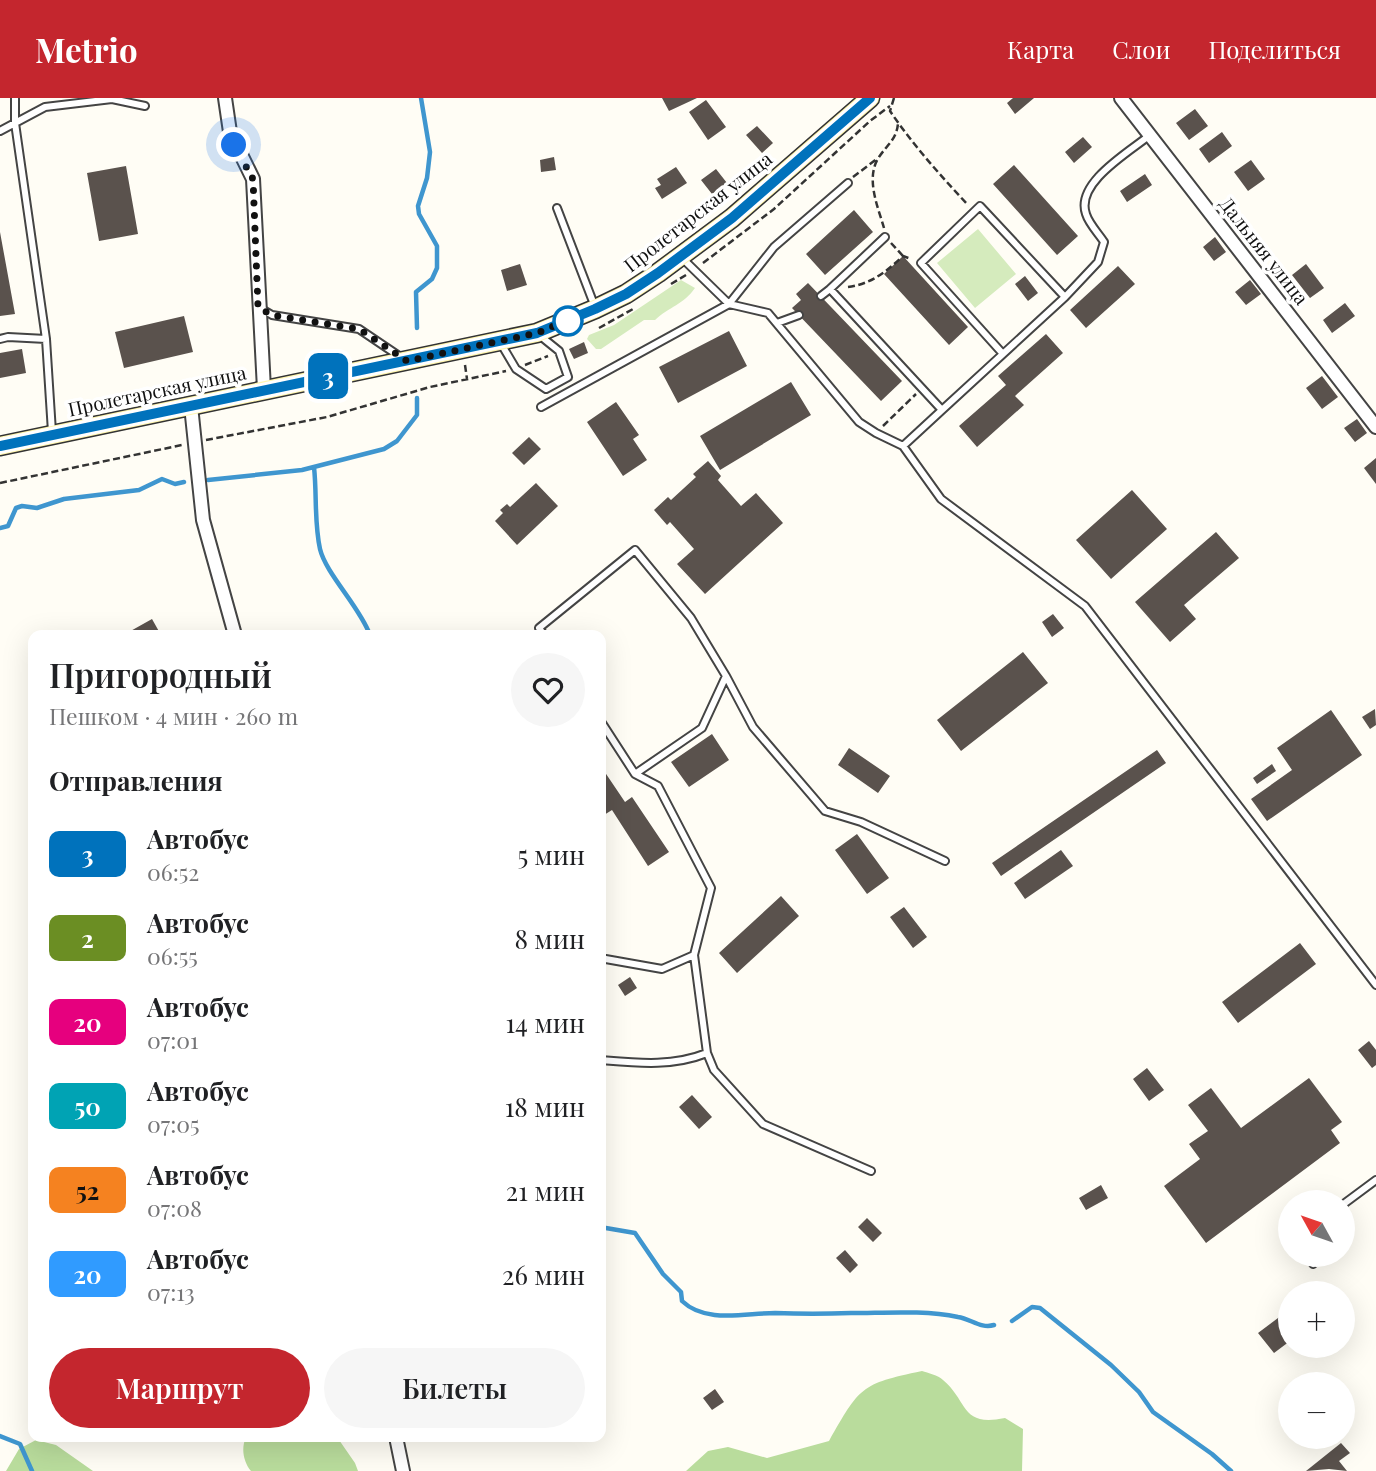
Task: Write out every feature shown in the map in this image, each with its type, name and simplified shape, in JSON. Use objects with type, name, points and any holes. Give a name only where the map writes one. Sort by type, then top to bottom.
[{"type":"main road","name":"Пролетарская улица","points":[[0,446],[537,333],[595,309],[687,263],[732,218],[870,98]]},
{"type":"street","points":[[225,98],[230,132],[253,179],[264,389]]},
{"type":"street","name":"Дальняя улица","points":[[1121,98],[1376,427]]},
{"type":"street","points":[[191,406],[203,520],[234,630]]},
{"type":"street","points":[[397,1442],[403,1471]]},
{"type":"lane","points":[[15,98],[15,123],[46,340],[52,434]]},
{"type":"lane","points":[[0,131],[45,107],[112,99],[145,106]]},
{"type":"lane","points":[[903,446],[1065,298],[1098,262],[1104,242],[1086,214],[1084,204],[1087,191],[1093,180],[1150,135]]},
{"type":"lane","points":[[541,407],[729,304],[774,247],[848,183]]},
{"type":"lane","points":[[1003,354],[921,263],[980,206],[1065,298]]},
{"type":"lane","points":[[557,208],[595,309]]},
{"type":"lane","points":[[821,296],[886,237]]},
{"type":"lane","points":[[687,263],[729,304],[768,313],[859,422],[903,446],[941,499],[1085,606],[1376,985]]},
{"type":"lane","points":[[830,289],[942,410]]},
{"type":"lane","points":[[258,307],[272,315],[359,329],[407,361]]},
{"type":"lane","points":[[777,323],[799,315]]},
{"type":"lane","points":[[500,342],[516,369],[546,389],[568,377],[559,351],[537,333]]},
{"type":"lane","points":[[0,339],[8,337],[46,340]]},
{"type":"lane","points":[[540,630],[539,628],[635,550],[691,618],[753,727],[825,811],[861,822],[945,861]]},
{"type":"lane","points":[[635,774],[702,728],[726,676]]},
{"type":"lane","points":[[606,729],[635,774],[658,786],[711,888],[694,955],[707,1054],[713,1070],[764,1124],[871,1171]]},
{"type":"lane","points":[[606,959],[662,969],[694,955]]},
{"type":"lane","points":[[606,1060],[657,1064],[707,1054]]},
{"type":"lane","points":[[1355,1196],[1376,1180]]},
{"type":"path","points":[[687,263],[774,209],[890,106],[894,98]]},
{"type":"path","points":[[890,106],[890,111],[898,123],[942,178],[974,212]]},
{"type":"path","points":[[848,183],[857,172],[878,158],[893,140],[898,123]]},
{"type":"path","points":[[878,158],[874,174],[876,209],[886,237],[903,256],[921,263]]},
{"type":"path","points":[[830,289],[859,286],[868,282],[884,274],[903,256]]},
{"type":"path","points":[[0,483],[327,417],[430,387],[516,369],[559,351]]},
{"type":"path","points":[[876,433],[922,389]]},
{"type":"green space","points":[[978,229],[1016,274],[975,308],[937,263]]},
{"type":"green space","points":[[681,280],[695,288],[686,298],[655,320],[644,320],[601,349],[596,349],[587,339],[589,335],[614,325]]},
{"type":"green space","points":[[922,1371],[943,1380],[972,1416],[990,1420],[1005,1418],[1023,1429],[1022,1471],[686,1471],[708,1451],[728,1447],[767,1458],[829,1441],[848,1409],[864,1391],[886,1380]]},
{"type":"green space","points":[[32,1442],[56,1445],[93,1471],[6,1471],[19,1449]]},
{"type":"green space","points":[[245,1442],[340,1442],[358,1471],[251,1471],[246,1463]]},
{"type":"building","points":[[662,98],[697,98],[669,111]]},
{"type":"building","points":[[1013,98],[1034,98],[1015,114],[1007,103]]},
{"type":"building","points":[[706,100],[726,127],[708,140],[689,112]]},
{"type":"building","points":[[1195,109],[1208,126],[1189,140],[1176,123]]},
{"type":"building","points":[[757,126],[773,143],[762,153],[746,135]]},
{"type":"building","points":[[1222,132],[1232,146],[1209,163],[1199,149]]},
{"type":"building","points":[[1083,137],[1092,147],[1074,163],[1065,152]]},
{"type":"building","points":[[554,157],[556,170],[541,172],[540,160]]},
{"type":"building","points":[[1251,160],[1265,179],[1248,191],[1234,172]]},
{"type":"building","points":[[1014,165],[1078,236],[1057,255],[993,184]]},
{"type":"building","points":[[126,166],[138,234],[99,241],[87,173]]},
{"type":"building","points":[[676,167],[687,183],[662,199],[655,188],[661,185],[657,179]]},
{"type":"building","points":[[716,169],[727,183],[712,194],[701,180]]},
{"type":"building","points":[[1145,174],[1152,185],[1127,202],[1120,191]]},
{"type":"building","points":[[854,210],[873,232],[825,275],[806,254]]},
{"type":"building","points":[[0,232],[15,314],[0,316]]},
{"type":"building","points":[[1215,237],[1226,252],[1214,261],[1203,247]]},
{"type":"building","points":[[903,256],[968,327],[949,345],[884,274]]},
{"type":"building","points":[[520,264],[527,285],[507,291],[501,270]]},
{"type":"building","points":[[1306,264],[1324,288],[1310,298],[1292,275]]},
{"type":"building","points":[[1118,266],[1135,284],[1086,328],[1070,310]]},
{"type":"building","points":[[1025,276],[1038,293],[1028,301],[1015,284]]},
{"type":"building","points":[[1250,280],[1261,294],[1246,305],[1235,292]]},
{"type":"building","points":[[808,283],[902,381],[881,401],[792,308],[801,300],[796,294]]},
{"type":"building","points":[[1345,303],[1355,316],[1332,333],[1323,320]]},
{"type":"building","points":[[184,316],[193,352],[124,368],[115,332]]},
{"type":"building","points":[[729,331],[747,366],[678,403],[659,367]]},
{"type":"building","points":[[1046,334],[1063,353],[1015,396],[1024,405],[977,447],[959,426],[1006,385],[998,376]]},
{"type":"building","points":[[584,342],[588,353],[574,359],[569,349]]},
{"type":"building","points":[[22,349],[26,373],[0,378],[0,353]]},
{"type":"building","points":[[1322,376],[1338,397],[1322,409],[1306,388]]},
{"type":"building","points":[[791,382],[811,415],[720,470],[700,436]]},
{"type":"building","points":[[616,402],[639,435],[633,439],[647,460],[623,476],[587,422]]},
{"type":"building","points":[[1357,419],[1367,433],[1355,442],[1344,428]]},
{"type":"building","points":[[529,437],[541,449],[524,465],[512,453]]},
{"type":"building","points":[[1376,458],[1376,484],[1364,468]]},
{"type":"building","points":[[708,461],[721,476],[718,480],[741,506],[756,493],[783,523],[705,594],[677,564],[694,549],[670,522],[667,525],[654,510],[668,497],[671,500],[696,477],[693,474]]},
{"type":"building","points":[[536,483],[558,506],[517,545],[495,521],[503,513],[500,510],[507,504],[510,507]]},
{"type":"building","points":[[1132,490],[1167,529],[1111,579],[1076,540]]},
{"type":"building","points":[[1216,532],[1239,558],[1184,605],[1196,619],[1170,642],[1135,602]]},
{"type":"building","points":[[1053,614],[1064,628],[1052,637],[1042,622]]},
{"type":"building","points":[[152,619],[158,630],[132,630]]},
{"type":"building","points":[[1023,652],[1048,683],[961,751],[937,720]]},
{"type":"building","points":[[1375,709],[1376,725],[1370,729],[1362,717]]},
{"type":"building","points":[[1331,710],[1362,755],[1267,821],[1251,799],[1292,770],[1277,748]]},
{"type":"building","points":[[712,734],[729,760],[689,787],[671,762]]},
{"type":"building","points":[[849,748],[890,776],[878,793],[838,765]]},
{"type":"building","points":[[1157,750],[1166,763],[1001,876],[992,863]]},
{"type":"building","points":[[1272,764],[1276,771],[1257,784],[1253,778]]},
{"type":"building","points":[[606,774],[625,802],[632,797],[669,852],[648,866],[612,810],[606,814]]},
{"type":"building","points":[[857,834],[889,878],[867,894],[835,850]]},
{"type":"building","points":[[1061,850],[1073,866],[1025,899],[1014,883]]},
{"type":"building","points":[[781,896],[799,916],[737,973],[719,953]]},
{"type":"building","points":[[904,907],[927,937],[913,948],[890,917]]},
{"type":"building","points":[[1300,943],[1316,964],[1238,1023],[1222,1002]]},
{"type":"building","points":[[630,977],[637,988],[625,996],[618,985]]},
{"type":"building","points":[[1369,1041],[1376,1050],[1376,1065],[1372,1068],[1358,1050]]},
{"type":"building","points":[[1147,1068],[1164,1090],[1149,1101],[1133,1079]]},
{"type":"building","points":[[1309,1078],[1342,1122],[1331,1130],[1340,1143],[1206,1243],[1164,1186],[1200,1159],[1189,1144],[1208,1131],[1188,1105],[1211,1088],[1241,1128]]},
{"type":"building","points":[[692,1095],[712,1117],[699,1129],[679,1107]]},
{"type":"building","points":[[1101,1185],[1108,1198],[1086,1210],[1079,1198]]},
{"type":"building","points":[[867,1218],[882,1233],[873,1242],[858,1227]]},
{"type":"building","points":[[845,1250],[858,1265],[850,1273],[836,1258]]},
{"type":"building","points":[[1278,1318],[1278,1350],[1274,1353],[1258,1333]]},
{"type":"building","points":[[715,1389],[724,1402],[712,1410],[703,1398]]},
{"type":"building","points":[[1334,1449],[1346,1449],[1350,1453],[1339,1461],[1347,1471],[1306,1471]]},
{"type":"waterway","points":[[417,328],[416,292],[432,279],[437,268],[437,246],[419,214],[418,206],[427,178],[430,152],[421,98]]},
{"type":"waterway","points":[[208,480],[302,470],[384,449],[397,441],[417,415],[417,398]]},
{"type":"waterway","points":[[314,467],[317,529],[323,559],[368,630]]},
{"type":"waterway","points":[[0,528],[8,526],[16,508],[22,506],[37,508],[64,499],[139,490],[162,479],[175,484],[184,482]]},
{"type":"waterway","points":[[606,1228],[635,1233],[663,1274],[681,1292],[682,1301],[702,1313],[726,1316],[775,1313],[918,1313],[958,1317],[985,1326],[994,1325]]},
{"type":"waterway","points":[[1012,1321],[1032,1307],[1040,1308],[1111,1365],[1139,1392],[1153,1412],[1231,1471]]},
{"type":"waterway","points":[[0,1436],[20,1444],[32,1471]]},
{"type":"bus line","name":"3","points":[[0,446],[537,333],[626,294],[658,273],[732,218],[870,98]]},
{"type":"route","points":[[234,145],[253,179],[258,307],[272,315],[359,329],[407,361],[537,333],[576,317],[568,321]]}]
